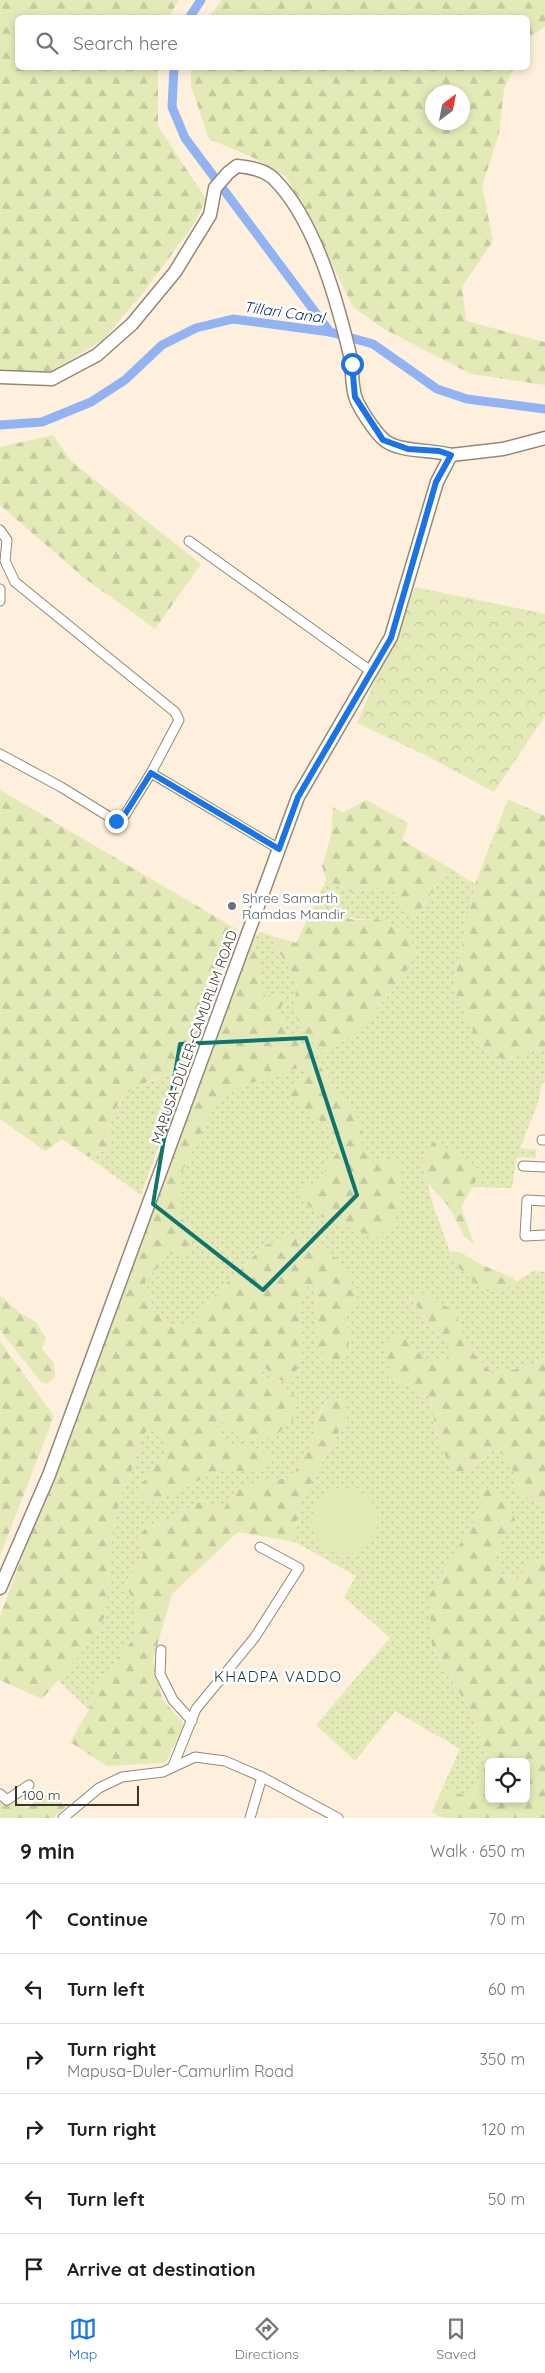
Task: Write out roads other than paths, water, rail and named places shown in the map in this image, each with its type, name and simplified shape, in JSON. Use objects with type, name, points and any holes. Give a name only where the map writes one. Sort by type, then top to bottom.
[{"type":"street","points":[[0,378],[52,379],[97,355],[132,324],[175,272],[210,215],[219,183],[238,166],[254,168],[272,177],[290,201],[312,238],[324,264],[343,327],[352,364],[355,397],[383,440],[408,449],[439,451],[451,455],[503,449],[545,438]]},
{"type":"street","name":"MAPUSA-DULER-CAMURLIM ROAD","points":[[0,1588],[52,1466],[298,797],[391,638],[436,482],[451,455]]},
{"type":"street","points":[[0,530],[7,540],[3,563],[15,582],[175,712],[180,720],[151,773],[125,814],[116,821],[61,787],[0,754]]},
{"type":"street","points":[[189,541],[372,672]]},
{"type":"street","points":[[0,589],[0,601]]},
{"type":"street","points":[[151,773],[279,849]]},
{"type":"street","points":[[523,1166],[545,1167]]},
{"type":"street","points":[[545,1201],[527,1200],[525,1236],[545,1235]]},
{"type":"street","points":[[173,1766],[196,1709],[255,1637],[298,1568],[260,1547]]},
{"type":"street","points":[[161,1650],[160,1674],[173,1700],[192,1721]]},
{"type":"street","points":[[63,1818],[99,1788],[122,1777],[163,1772],[195,1757],[225,1761],[262,1777],[338,1818]]},
{"type":"street","points":[[250,1818],[262,1777]]},
{"type":"street","points":[[0,1794],[7,1800],[29,1785]]},
{"type":"waterway","points":[[191,15],[201,0]]},
{"type":"waterway","points":[[174,70],[172,107],[185,138],[330,332]]},
{"type":"waterway","name":"Tillari Canal","points":[[0,425],[42,422],[91,402],[125,380],[162,345],[196,328],[233,319],[330,332],[373,344],[437,389],[467,399],[545,409]]},
{"type":"place","name":"Shree Samarth Ramdas Mandir","points":[[232,906]]},
{"type":"district","name":"KHADPA VADDO","points":[[278,1676]]}]
